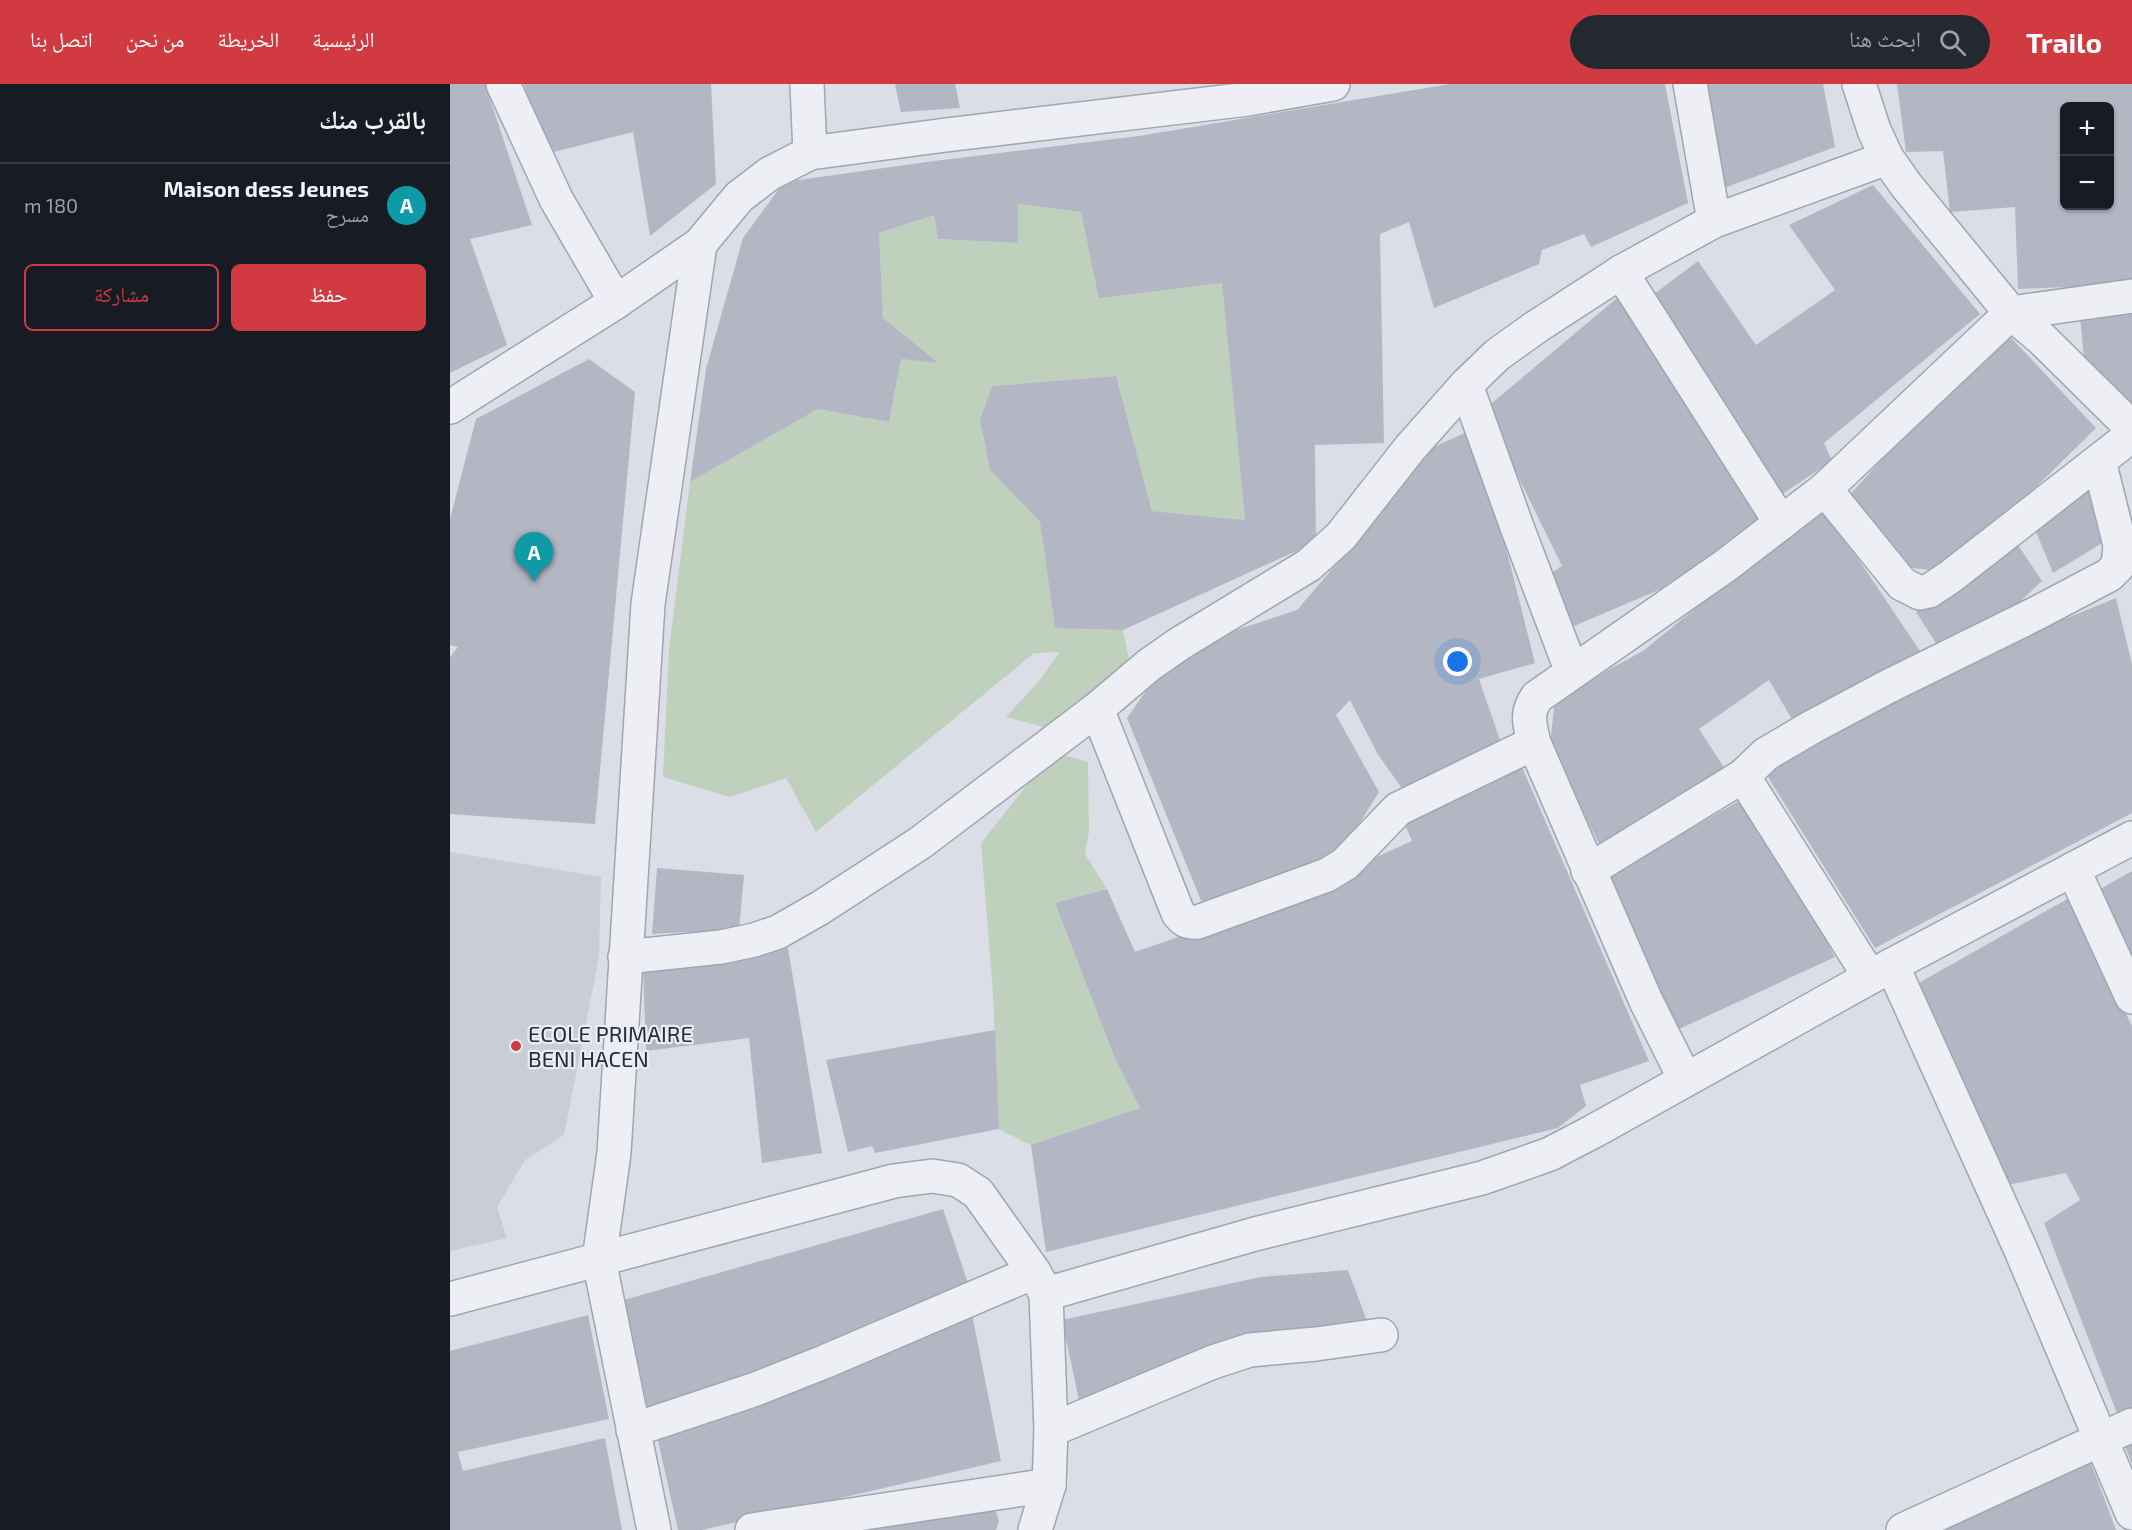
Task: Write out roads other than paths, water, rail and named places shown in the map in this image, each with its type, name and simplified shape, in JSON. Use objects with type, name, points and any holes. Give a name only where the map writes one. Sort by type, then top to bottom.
[{"type":"street","points":[[503,84],[556,199],[616,303]]},
{"type":"street","points":[[807,84],[810,153]]},
{"type":"street","points":[[450,408],[616,303],[700,244],[739,197],[769,174],[810,153],[1248,99],[1333,84]]},
{"type":"street","points":[[1690,84],[1714,221]]},
{"type":"street","points":[[1859,84],[1874,130],[1887,158],[1906,185],[2011,313],[2042,339],[2132,428]]},
{"type":"street","points":[[625,957],[721,947],[754,940],[778,932],[820,908],[921,843],[1097,709],[1149,664],[1310,565],[1341,536],[1410,448],[1466,385],[1497,355],[1621,272],[1714,221],[1887,158]]},
{"type":"street","points":[[654,1530],[598,1260],[614,1153],[648,604],[700,244]]},
{"type":"street","points":[[1621,272],[1781,523]]},
{"type":"street","points":[[1685,1079],[1646,1002],[1534,743],[1528,715],[1530,706],[1537,697],[1725,566],[1825,489],[2011,313],[2132,296]]},
{"type":"street","points":[[1466,385],[1572,672]]},
{"type":"street","points":[[1825,489],[1902,584],[1920,593],[1929,591],[1950,576],[2132,435]]},
{"type":"street","points":[[1588,871],[1743,776],[1766,754],[1812,727],[2109,575],[2118,566],[2120,545],[2099,461]]},
{"type":"street","points":[[1097,709],[1179,913],[1183,920],[1190,923],[1262,900],[1327,875],[1345,864],[1398,809],[1534,743]]},
{"type":"street","points":[[1743,776],[1881,971],[2020,1248],[2132,1513]]},
{"type":"street","points":[[633,1430],[756,1389],[1040,1283],[1255,1234],[1482,1178],[1550,1154],[1881,971],[2132,838]]},
{"type":"street","points":[[2073,869],[2132,997]]},
{"type":"street","points":[[450,1299],[882,1184],[932,1176],[958,1180],[978,1193],[1040,1283],[1052,1430],[1049,1485],[1035,1530]]},
{"type":"street","points":[[1052,1430],[1213,1362],[1250,1350],[1382,1335]]},
{"type":"street","points":[[1903,1530],[2132,1425]]},
{"type":"street","points":[[752,1530],[1049,1485]]},
{"type":"place","name":"Maison dess Jeunes","points":[[534,582]]},
{"type":"place","name":"ECOLE PRIMAIRE BENI HACEN","points":[[516,1046]]}]
